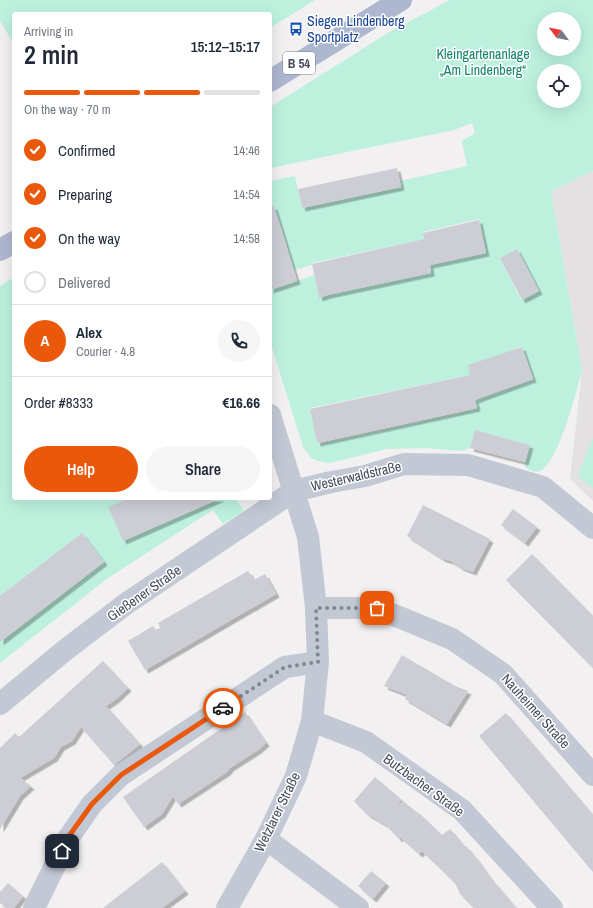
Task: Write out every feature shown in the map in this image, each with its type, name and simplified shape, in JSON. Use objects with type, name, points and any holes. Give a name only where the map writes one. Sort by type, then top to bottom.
[{"type":"main road","name":"B 54","points":[[272,80],[401,0]]},
{"type":"main road","points":[[0,250],[12,243]]},
{"type":"street","name":"Wetzlarer Straße","points":[[227,908],[266,839],[296,776],[312,721],[318,662],[316,608],[308,537],[272,421]]},
{"type":"street","name":"Westerwaldstraße","points":[[294,492],[331,482],[364,476],[404,464],[468,465],[543,487],[593,528]]},
{"type":"street","name":"Gießener Straße","points":[[0,704],[64,651],[127,603],[294,492]]},
{"type":"street","name":"Nauheimer Straße","points":[[316,608],[377,608],[452,639],[503,674],[593,775]]},
{"type":"street","points":[[34,908],[69,836],[92,804],[121,775],[285,667],[318,662]]},
{"type":"street","name":"Butzbacher Straße","points":[[312,721],[366,742],[462,810],[552,908]]},
{"type":"street","points":[[266,839],[358,908]]},
{"type":"shaded area","points":[[593,171],[593,501],[570,479],[582,370],[551,191]]},
{"type":"green space","points":[[0,0],[315,0],[272,27],[272,12],[12,12],[12,41],[0,21]]},
{"type":"green space","name":"Kleingartenanlage „Am Lindenberg“","points":[[450,0],[593,0],[593,171],[551,191],[582,370],[560,442],[547,466],[538,472],[525,467],[530,445],[475,430],[470,448],[463,451],[425,448],[387,449],[330,463],[317,461],[311,458],[303,447],[272,347],[272,289],[314,275],[319,298],[319,296],[431,273],[430,265],[486,253],[479,219],[423,232],[424,239],[312,263],[312,265],[294,270],[281,226],[272,228],[272,181],[295,176],[302,208],[401,187],[400,181],[467,166],[462,141],[475,133],[472,123],[454,130],[272,168],[272,106],[391,31]],"holes":[[[517,249],[539,291],[521,300],[500,258]],[[521,346],[534,380],[475,400],[477,410],[317,444],[310,408],[470,375]]]},
{"type":"green space","points":[[12,278],[12,500],[125,500],[109,507],[123,541],[216,500],[236,500],[244,511],[223,524],[213,510],[108,578],[0,663],[0,642],[104,562],[82,533],[0,596],[0,286]]},
{"type":"green space","points":[[593,438],[593,489],[578,475]]},
{"type":"building","points":[[397,168],[401,187],[302,208],[298,189]]},
{"type":"building","points":[[272,206],[274,206],[297,281],[272,289]]},
{"type":"building","points":[[479,220],[486,253],[430,265],[431,273],[319,298],[312,264],[424,239],[423,233]]},
{"type":"building","points":[[517,249],[539,291],[522,300],[500,258]]},
{"type":"building","points":[[522,347],[533,379],[475,400],[477,408],[317,443],[310,409],[470,375],[468,365]]},
{"type":"building","points":[[475,430],[530,445],[525,462],[470,448]]},
{"type":"building","points":[[124,500],[216,500],[123,541],[108,507]]},
{"type":"building","points":[[423,505],[490,539],[473,572],[462,568],[451,561],[443,559],[407,536]]},
{"type":"building","points":[[513,509],[537,527],[525,543],[501,525]]},
{"type":"building","points":[[82,533],[104,562],[0,642],[0,596]]},
{"type":"building","points":[[532,554],[593,616],[593,668],[506,580]]},
{"type":"building","points":[[248,571],[254,580],[265,574],[276,594],[145,670],[128,641],[153,626],[156,630],[160,628],[158,623]]},
{"type":"building","points":[[402,655],[455,686],[468,691],[447,724],[405,699],[407,695],[384,686]]},
{"type":"building","points":[[103,661],[128,688],[106,706],[140,744],[114,765],[81,727],[72,741],[61,747],[54,758],[20,778],[31,786],[20,796],[0,829],[0,748],[15,733],[19,737]]},
{"type":"building","points":[[245,712],[266,743],[230,768],[227,772],[178,804],[173,796],[162,814],[144,827],[123,797]]},
{"type":"building","points":[[506,713],[593,815],[593,872],[479,736]]},
{"type":"building","points":[[375,777],[401,799],[397,807],[403,801],[419,813],[442,835],[450,829],[465,847],[466,846],[494,883],[516,908],[474,908],[460,894],[456,885],[451,879],[422,851],[419,854],[400,837],[399,839],[386,825],[367,814],[354,801]]},
{"type":"building","points":[[162,862],[185,891],[162,908],[103,908]]},
{"type":"building","points":[[371,871],[386,883],[373,899],[358,886]]},
{"type":"building","points":[[8,883],[23,896],[14,908],[7,908],[0,903],[0,892]]},
{"type":"way so far","points":[[223,708],[285,667],[318,662],[316,608],[377,608]]},
{"type":"place","name":"Siegen Lindenberg Sportplatz","points":[[296,29]]},
{"type":"route","points":[[62,851],[69,836],[92,804],[121,775],[223,708]]}]
